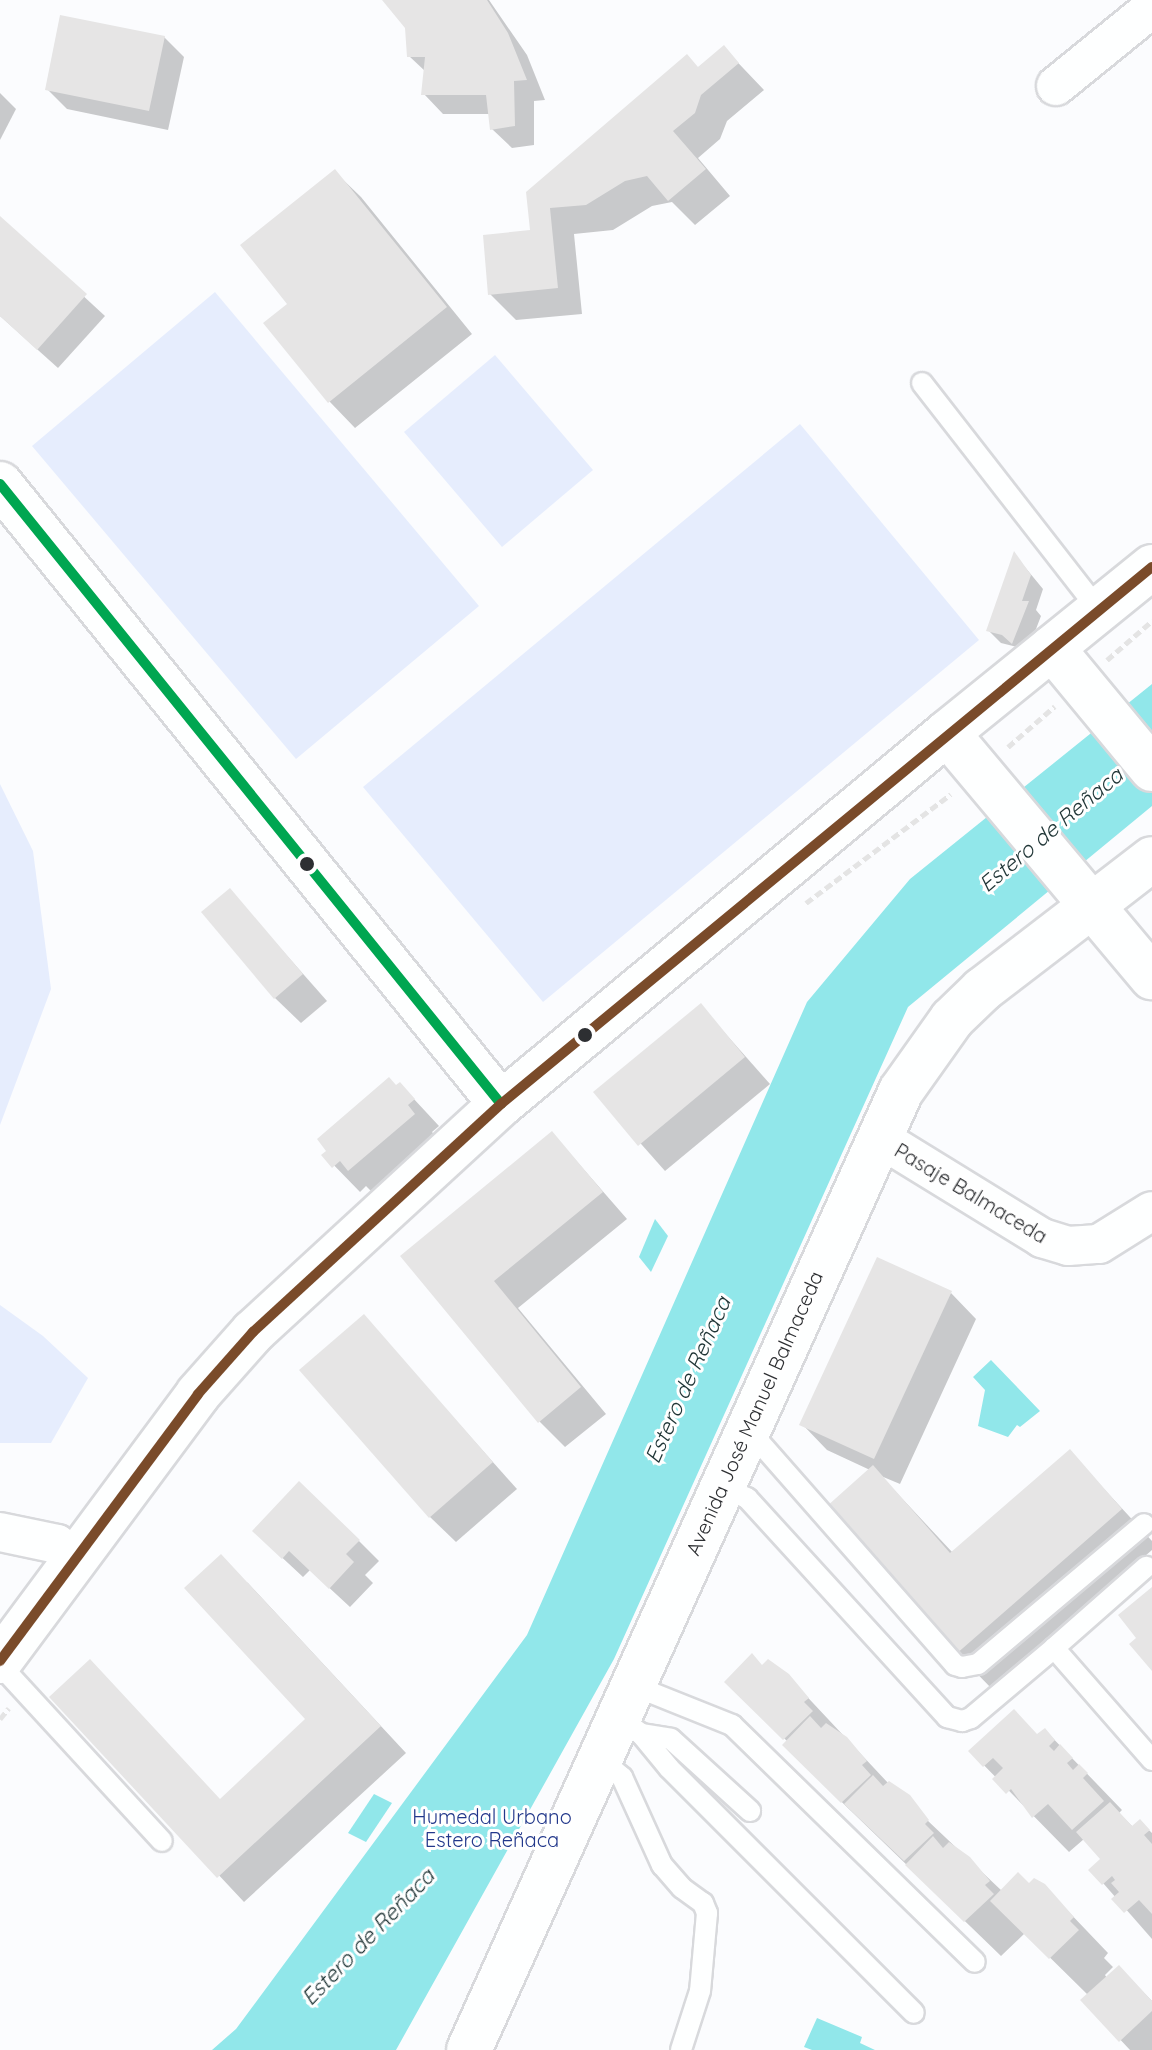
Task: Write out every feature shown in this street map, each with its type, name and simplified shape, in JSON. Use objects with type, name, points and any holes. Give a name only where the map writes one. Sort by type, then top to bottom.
[{"type":"street","points":[[1056,86],[1152,8]]},
{"type":"street","points":[[0,484],[501,1104]]},
{"type":"street","points":[[8,1671],[76,1559],[228,1358],[501,1104],[1152,567]]},
{"type":"street","points":[[1052,648],[1152,769]]},
{"type":"street","points":[[947,733],[1152,977]]},
{"type":"street","name":"Avenida José Manuel Balmaceda","points":[[480,2046],[599,1758],[630,1712],[721,1486],[901,1091],[952,1019],[1081,896],[1152,859]]},
{"type":"street","name":"Pasaje Balmaceda","points":[[878,1137],[1042,1238],[1068,1246],[1099,1244],[1152,1211]]},
{"type":"street","points":[[0,1532],[57,1544],[76,1559]]},
{"type":"lane","points":[[922,383],[1099,610]]},
{"type":"lane","points":[[747,1428],[955,1665],[962,1667],[978,1664],[1144,1524]]},
{"type":"lane","points":[[721,1486],[747,1498],[942,1712],[953,1720],[971,1718],[1146,1567]]},
{"type":"lane","points":[[1054,1648],[1152,1760]]},
{"type":"lane","points":[[8,1671],[162,1841]]},
{"type":"lane","points":[[630,1712],[671,1739],[750,1811]]},
{"type":"lane","points":[[630,1712],[732,1725],[975,1962]]},
{"type":"lane","points":[[630,1712],[669,1768],[914,2013]]},
{"type":"lane","points":[[599,1758],[622,1777],[662,1865],[682,1888],[703,1903],[707,1913],[700,1991],[681,2050]]},
{"type":"path","points":[[798,909],[984,778],[1087,690],[1152,621]]},
{"type":"path","points":[[0,1719],[8,1671]]},
{"type":"shaded area","points":[[215,292],[479,606],[296,759],[32,446]]},
{"type":"shaded area","points":[[495,355],[593,470],[502,547],[404,432]]},
{"type":"shaded area","points":[[800,424],[979,640],[543,1002],[363,787]]},
{"type":"shaded area","points":[[0,784],[33,851],[51,989],[0,1125]]},
{"type":"shaded area","points":[[0,1305],[43,1336],[88,1378],[51,1443],[0,1443]]},
{"type":"water","name":"Humedal Urbano Estero Reñaca","points":[[1152,684],[1152,806],[908,1007],[614,1659],[396,2050],[212,2050],[236,2029],[527,1635],[807,1002],[910,879]]},
{"type":"water","points":[[655,1219],[668,1236],[651,1272],[639,1257]]},
{"type":"water","points":[[991,1360],[1040,1411],[1020,1427],[1017,1425],[1008,1437],[978,1426],[985,1390],[973,1377]]},
{"type":"water","points":[[374,1794],[392,1803],[366,1842],[348,1833]]},
{"type":"water","points":[[817,2018],[862,2037],[860,2043],[875,2050],[812,2050],[804,2047]]},
{"type":"building","points":[[382,0],[487,0],[508,33],[527,80],[514,81],[515,126],[490,130],[486,95],[421,95],[425,57],[407,57],[405,28]]},
{"type":"building","points":[[60,15],[165,36],[149,111],[45,90]]},
{"type":"building","points":[[724,45],[739,63],[701,95],[695,113],[673,131],[706,169],[668,201],[647,176],[625,181],[586,205],[550,208],[558,288],[488,295],[483,235],[530,230],[526,192],[687,54],[698,67]]},
{"type":"building","points":[[335,169],[447,307],[328,403],[263,323],[287,304],[240,245]]},
{"type":"building","points":[[0,216],[87,294],[37,350],[0,316]]},
{"type":"building","points":[[1014,551],[1031,575],[1022,601],[1029,601],[1012,644],[1002,635],[986,631]]},
{"type":"building","points":[[230,888],[303,974],[274,999],[201,912]]},
{"type":"building","points":[[701,1003],[745,1057],[638,1146],[593,1092]]},
{"type":"building","points":[[389,1077],[396,1085],[400,1082],[415,1099],[408,1105],[415,1114],[348,1171],[340,1161],[332,1168],[321,1155],[326,1151],[317,1139]]},
{"type":"building","points":[[552,1131],[603,1192],[494,1281],[581,1387],[538,1423],[400,1256]]},
{"type":"building","points":[[877,1257],[952,1291],[874,1459],[799,1425]]},
{"type":"building","points":[[364,1314],[493,1462],[429,1518],[299,1370]]},
{"type":"building","points":[[1070,1449],[1122,1509],[955,1655],[826,1507],[873,1465],[950,1553]]},
{"type":"building","points":[[299,1481],[360,1540],[346,1554],[354,1562],[329,1589],[289,1551],[282,1559],[252,1531]]},
{"type":"building","points":[[221,1554],[381,1726],[217,1878],[49,1697],[90,1659],[220,1799],[305,1719],[184,1588]]},
{"type":"building","points":[[1152,1587],[1152,1671],[1129,1644],[1136,1638],[1118,1615]]},
{"type":"building","points":[[752,1653],[762,1665],[768,1659],[789,1674],[809,1698],[804,1702],[813,1711],[783,1740],[724,1682]]},
{"type":"building","points":[[1014,1709],[1037,1734],[1045,1728],[1055,1740],[1049,1746],[1054,1751],[1060,1744],[1073,1758],[1067,1763],[1073,1770],[1079,1764],[1088,1773],[1083,1778],[1104,1801],[1072,1830],[1048,1804],[1032,1818],[1011,1789],[1006,1794],[992,1779],[1003,1768],[993,1758],[983,1767],[968,1751]]},
{"type":"building","points":[[810,1716],[821,1728],[826,1723],[847,1737],[867,1761],[862,1765],[871,1775],[841,1803],[782,1745]]},
{"type":"building","points":[[873,1775],[883,1786],[889,1781],[910,1795],[929,1820],[925,1824],[934,1833],[904,1861],[844,1804]]},
{"type":"building","points":[[1110,1802],[1132,1826],[1140,1819],[1150,1830],[1144,1835],[1152,1844],[1152,1914],[1139,1900],[1124,1913],[1111,1899],[1119,1892],[1111,1883],[1115,1880],[1112,1876],[1102,1885],[1088,1870],[1100,1859],[1076,1832]]},
{"type":"building","points":[[933,1836],[943,1848],[949,1842],[970,1857],[990,1881],[985,1885],[994,1894],[964,1922],[905,1865]]},
{"type":"building","points":[[1018,1872],[1029,1883],[1034,1878],[1045,1884],[1074,1917],[1070,1921],[1079,1930],[1049,1959],[990,1901]]},
{"type":"building","points":[[1119,1965],[1152,2001],[1152,2011],[1119,2042],[1080,2000]]},
{"type":"transit line","points":[[0,484],[501,1104]]},
{"type":"transit line","points":[[0,1661],[198,1394],[253,1332],[501,1104],[1152,567]]},
{"type":"water label","name":"Estero de Reñaca","points":[[1051,830]]},
{"type":"water label","name":"Estero de Reñaca","points":[[688,1380]]},
{"type":"water label","name":"Estero de Reñaca","points":[[368,1937]]}]
